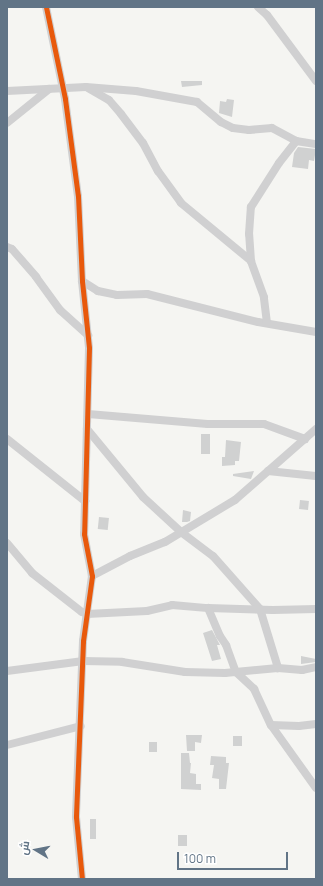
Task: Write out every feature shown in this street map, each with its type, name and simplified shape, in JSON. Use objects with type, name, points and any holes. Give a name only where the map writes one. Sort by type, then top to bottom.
[{"type":"street","points":[[46,7],[62,89],[78,196],[82,281],[89,348],[84,534],[92,576],[83,641],[81,726],[76,817],[82,879]]},
{"type":"street","points":[[258,7],[267,15],[316,81]]},
{"type":"street","points":[[86,87],[109,100],[121,114],[143,143],[158,171],[181,202],[251,261]]},
{"type":"street","points":[[7,91],[86,87],[136,91],[197,102],[221,122],[232,128],[249,130],[272,128],[296,141],[316,144]]},
{"type":"street","points":[[7,123],[49,89]]},
{"type":"street","points":[[267,323],[264,297],[251,261],[249,234],[251,207],[296,141]]},
{"type":"street","points":[[7,247],[12,249],[36,277],[60,310],[88,335]]},
{"type":"street","points":[[82,281],[98,291],[117,295],[147,294],[267,323],[316,332]]},
{"type":"street","points":[[88,414],[208,424],[264,424],[305,439]]},
{"type":"street","points":[[92,576],[130,556],[165,542],[235,500],[316,428]]},
{"type":"street","points":[[87,429],[143,497],[181,532],[213,556],[260,610],[278,668]]},
{"type":"street","points":[[7,439],[85,501]]},
{"type":"street","points":[[268,471],[316,476]]},
{"type":"street","points":[[7,543],[32,573],[82,612],[87,614],[147,611],[172,604],[208,608],[260,610],[316,609]]},
{"type":"street","points":[[208,608],[220,636],[226,645],[236,672],[254,689],[271,725],[316,788]]},
{"type":"street","points":[[7,671],[83,662],[122,662],[185,672],[236,672],[278,668],[302,670],[316,667]]},
{"type":"street","points":[[271,725],[316,724]]},
{"type":"street","points":[[7,745],[81,726]]},
{"type":"building","points":[[181,81],[202,81],[202,85],[182,87]]},
{"type":"building","points":[[227,99],[234,100],[232,117],[219,113],[220,101],[226,102]]},
{"type":"building","points":[[298,147],[316,149],[314,161],[309,160],[308,169],[292,167],[294,153]]},
{"type":"building","points":[[201,434],[210,434],[210,454],[201,454]]},
{"type":"building","points":[[226,440],[241,442],[239,461],[235,461],[235,465],[222,466],[222,457],[225,457]]},
{"type":"building","points":[[254,471],[251,479],[233,476],[233,474]]},
{"type":"building","points":[[300,500],[309,501],[308,510],[299,509]]},
{"type":"building","points":[[183,510],[191,512],[190,521],[182,522]]},
{"type":"building","points":[[99,517],[109,518],[108,530],[98,529]]},
{"type":"building","points":[[212,630],[220,645],[217,645],[221,659],[212,661],[203,633]]},
{"type":"building","points":[[301,656],[316,659],[316,662],[301,664]]},
{"type":"building","points":[[186,735],[202,735],[201,743],[195,742],[195,751],[187,751]]},
{"type":"building","points":[[233,736],[242,736],[242,746],[233,746]]},
{"type":"building","points":[[149,742],[157,742],[157,752],[149,752]]},
{"type":"building","points":[[181,753],[189,753],[191,763],[190,773],[196,774],[196,784],[201,784],[201,790],[181,789]]},
{"type":"building","points":[[211,756],[226,757],[226,763],[229,763],[226,789],[219,789],[219,779],[212,778],[214,765],[210,765]]},
{"type":"building","points":[[90,819],[96,819],[96,839],[90,839]]},
{"type":"building","points":[[178,835],[187,835],[187,846],[178,846]]},
{"type":"cycle path","points":[[46,7],[65,99],[78,196],[82,281],[89,348],[84,534],[92,576],[83,641],[76,817],[82,879]]}]
